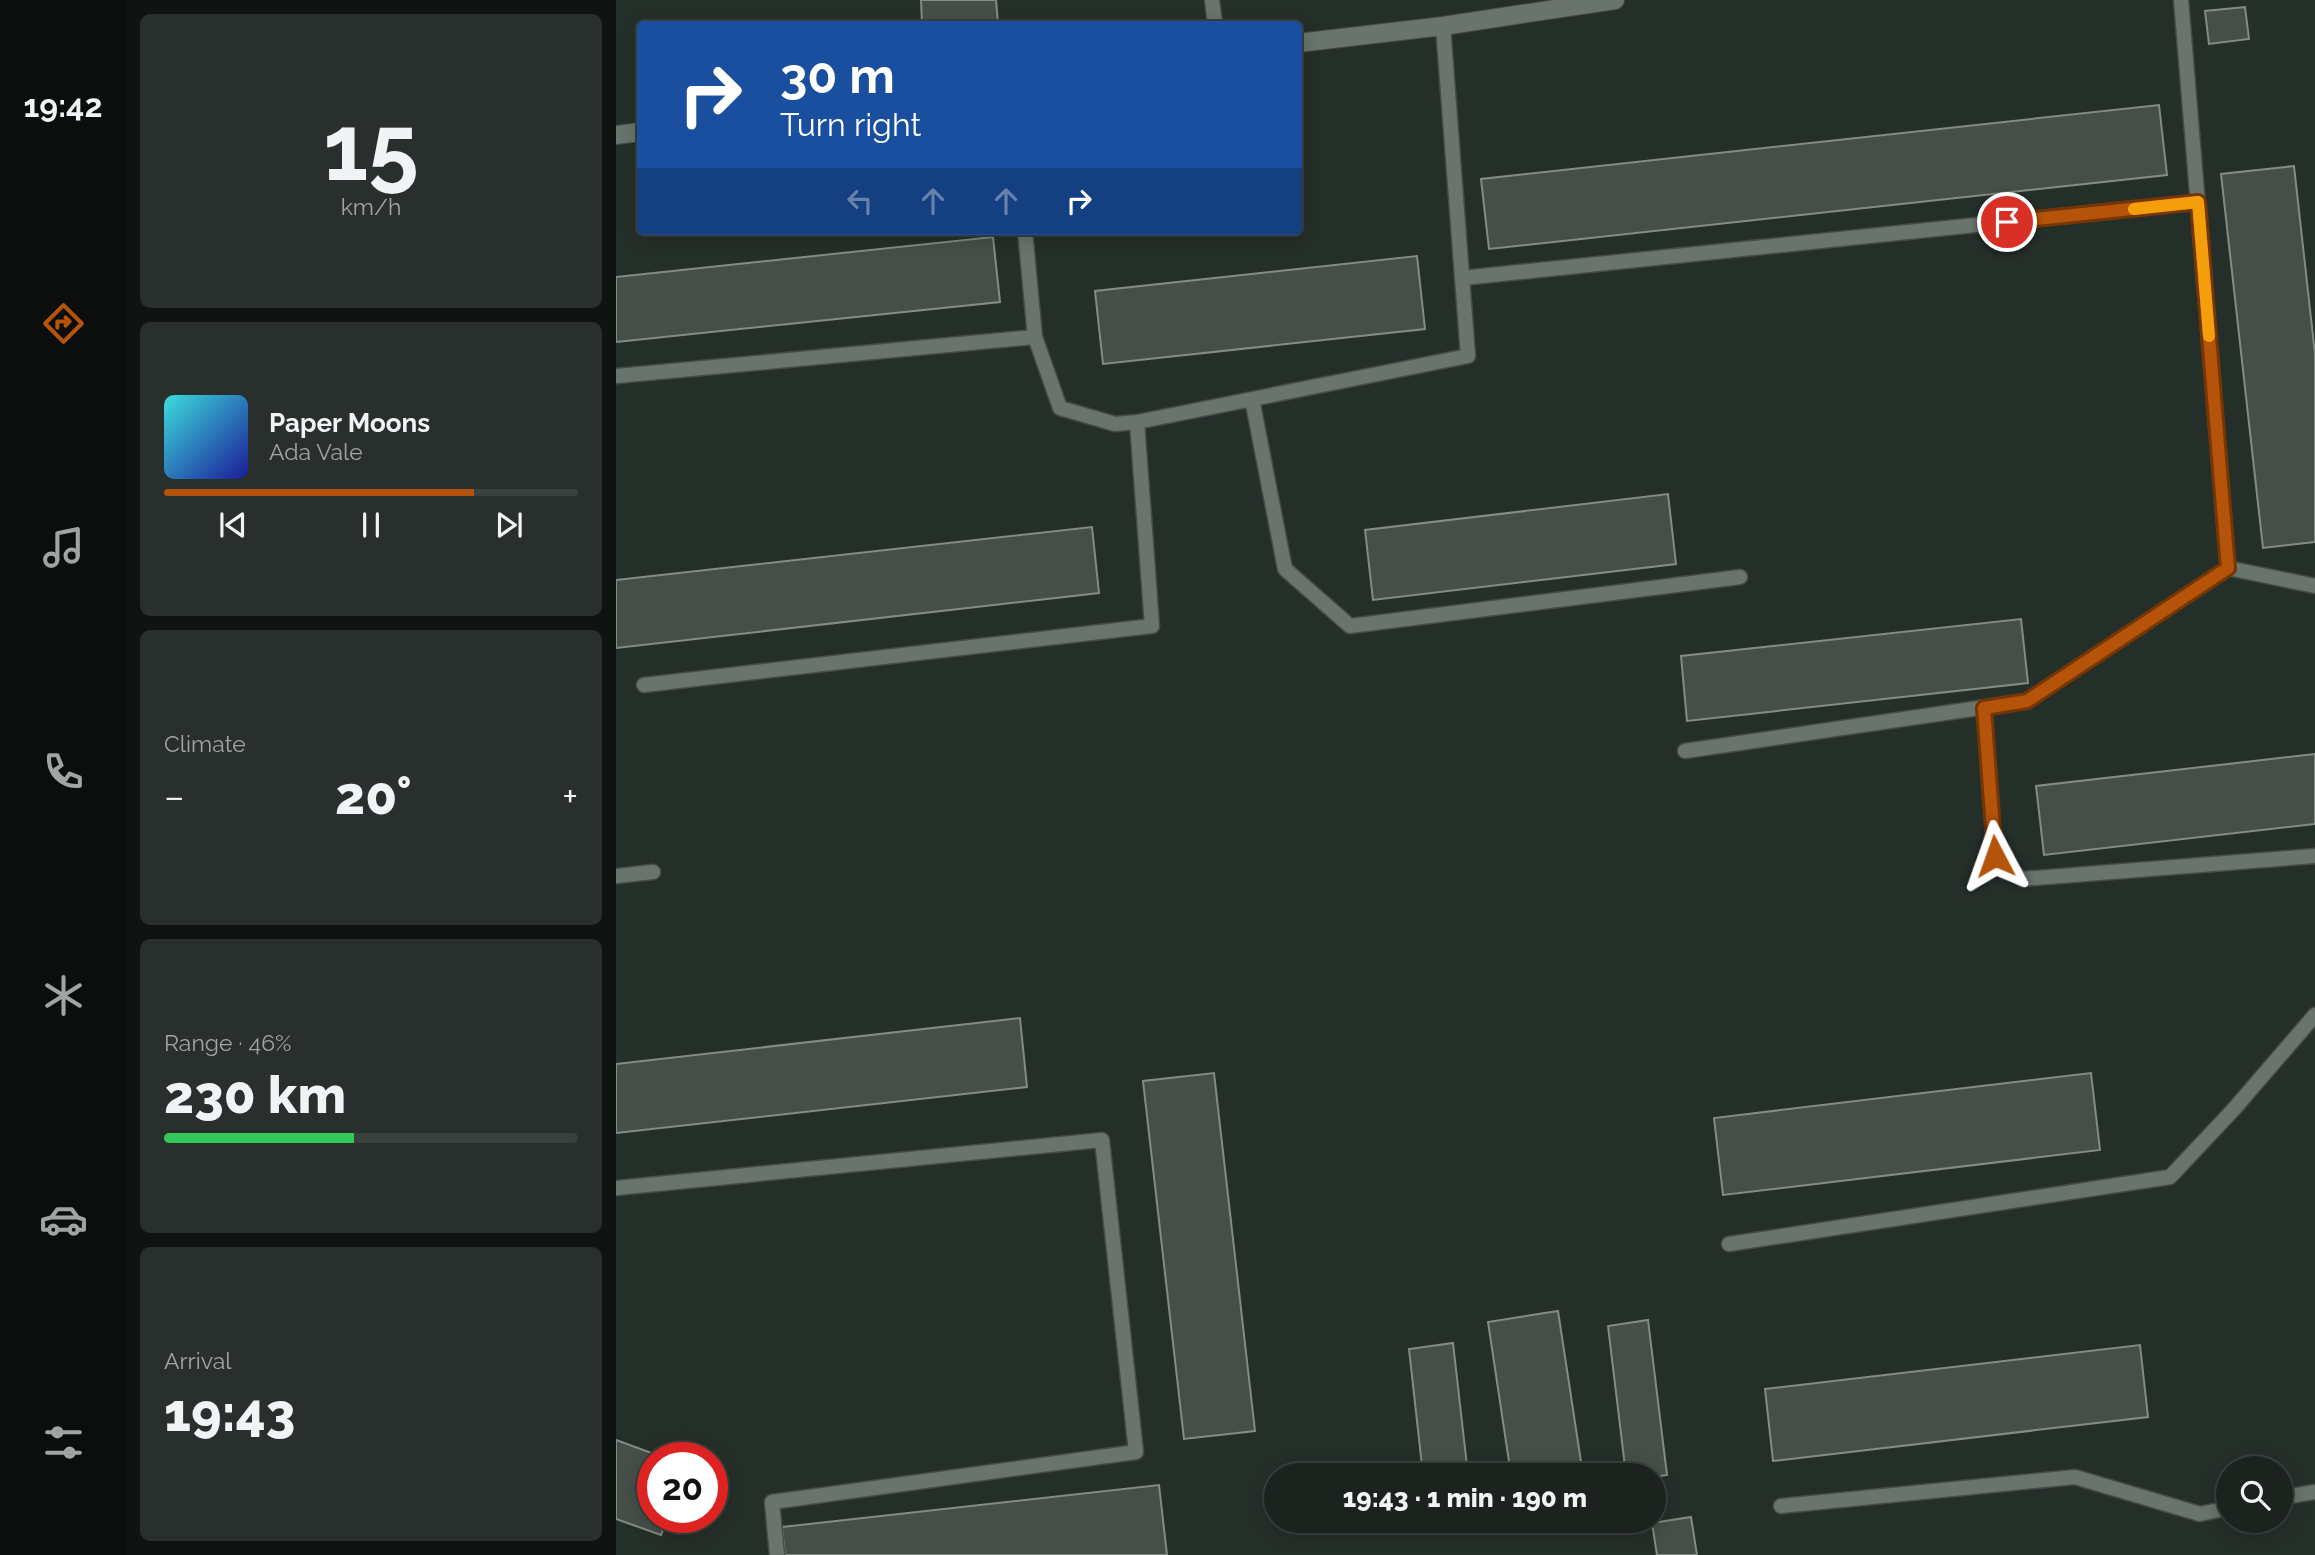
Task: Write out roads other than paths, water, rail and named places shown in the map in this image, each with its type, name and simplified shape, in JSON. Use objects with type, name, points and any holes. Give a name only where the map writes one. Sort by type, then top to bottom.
[{"type":"street","points":[[1302,43],[1443,26],[1615,0]]},
{"type":"street","points":[[616,135],[637,132]]},
{"type":"lane","points":[[1212,0],[1215,21]]},
{"type":"lane","points":[[2181,0],[2228,568]]},
{"type":"lane","points":[[1025,235],[1035,337],[1060,408],[1115,424],[1137,422],[1468,356],[1443,26]]},
{"type":"lane","points":[[1462,278],[2198,202]]},
{"type":"lane","points":[[616,376],[1035,337]]},
{"type":"lane","points":[[1252,399],[1285,569],[1350,626],[1740,577]]},
{"type":"lane","points":[[644,685],[1152,626],[1137,422]]},
{"type":"lane","points":[[1685,751],[2027,701],[2228,568],[2315,586]]},
{"type":"lane","points":[[1984,708],[1995,856],[2022,879],[2315,856]]},
{"type":"lane","points":[[616,876],[653,872]]},
{"type":"lane","points":[[1729,1244],[2170,1177],[2234,1109],[2315,1015]]},
{"type":"lane","points":[[616,1188],[1102,1140],[1136,1452],[772,1502],[777,1555]]},
{"type":"lane","points":[[1781,1506],[2075,1478],[2200,1514],[2216,1511]]},
{"type":"lane","points":[[2293,1496],[2315,1492]]}]
